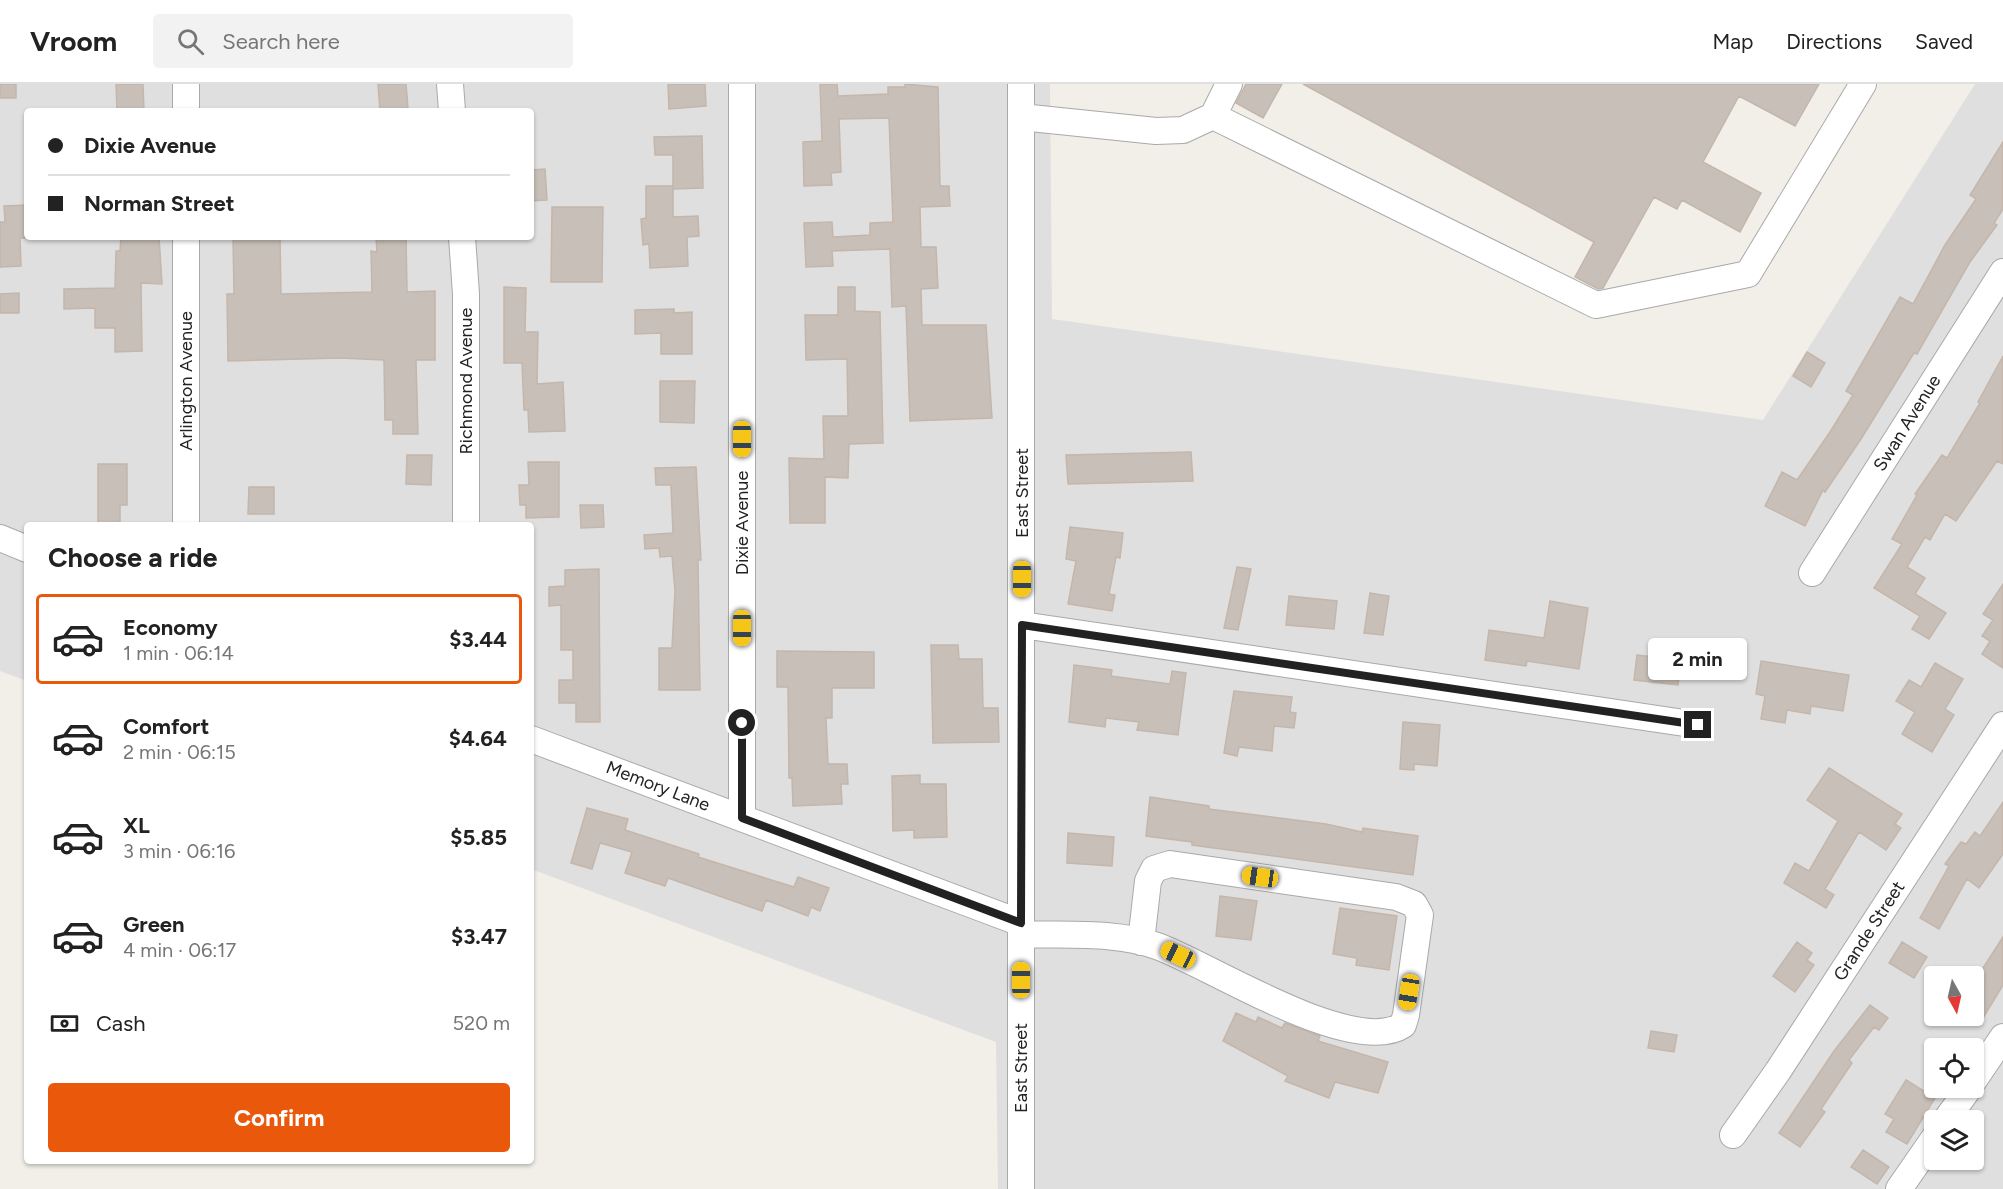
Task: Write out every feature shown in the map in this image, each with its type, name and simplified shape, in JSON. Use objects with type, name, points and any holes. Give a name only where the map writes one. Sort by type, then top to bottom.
[{"type":"street","points":[[186,84],[186,108]]},
{"type":"street","points":[[450,84],[452,108]]},
{"type":"street","name":"Dixie Avenue","points":[[742,84],[742,818]]},
{"type":"street","name":"East Street","points":[[1021,84],[1021,1189]]},
{"type":"street","points":[[1021,117],[1156,131],[1183,130],[1213,116],[1229,84]]},
{"type":"street","points":[[1213,116],[1596,304],[1748,274],[1863,84]]},
{"type":"street","name":"Arlington Avenue","points":[[186,240],[186,522]]},
{"type":"street","name":"Richmond Avenue","points":[[462,240],[466,294],[466,522]]},
{"type":"street","name":"Swan Avenue","points":[[1812,573],[2003,273]]},
{"type":"street","points":[[0,538],[24,548]]},
{"type":"street","points":[[1022,625],[1698,725]]},
{"type":"street","name":"Grande Street","points":[[1732,1135],[1778,1071],[2003,725]]},
{"type":"street","name":"Memory Lane","points":[[534,740],[742,818],[1021,928],[1123,938],[1141,942],[1157,945],[1330,1025],[1386,1033],[1402,1025],[1406,1015],[1420,915],[1414,904],[1396,897],[1170,864],[1159,865],[1148,881],[1141,942]]},
{"type":"street","points":[[1984,1066],[2003,1038]]},
{"type":"street","points":[[1899,1189],[1924,1153]]},
{"type":"shaded area","points":[[0,84],[1050,84],[1052,319],[1763,420],[1975,84],[2003,84],[2003,1189],[998,1189],[996,1042],[534,870],[534,522],[24,522],[24,680],[0,671]]},
{"type":"building","points":[[0,84],[16,84],[16,98],[0,98]]},
{"type":"building","points":[[116,84],[143,84],[144,108],[117,108]]},
{"type":"building","points":[[378,84],[406,84],[408,108],[380,108]]},
{"type":"building","points":[[668,84],[705,84],[706,106],[669,109]]},
{"type":"building","points":[[820,84],[837,84],[838,96],[888,94],[888,87],[905,87],[905,84],[938,87],[940,186],[949,186],[950,206],[920,207],[921,247],[936,247],[938,288],[921,289],[922,325],[986,325],[992,418],[910,421],[906,306],[892,307],[890,249],[832,251],[833,266],[806,267],[804,223],[832,222],[833,237],[870,235],[870,223],[893,222],[889,118],[839,119],[841,172],[831,173],[832,185],[804,186],[803,142],[822,141]]},
{"type":"building","points":[[1246,84],[1282,84],[1263,118],[1236,103]]},
{"type":"building","points":[[1303,84],[1819,84],[1795,126],[1739,96],[1703,162],[1761,193],[1740,232],[1682,200],[1677,209],[1654,197],[1603,288],[1598,289],[1575,277],[1594,242]]},
{"type":"building","points":[[702,136],[703,188],[673,189],[673,155],[655,155],[654,137]]},
{"type":"building","points":[[2003,142],[2003,209],[1994,223],[1997,225],[1970,262],[1917,354],[1914,353],[1861,439],[1825,492],[1823,490],[1805,526],[1765,506],[1782,472],[1797,480],[1830,432],[1853,395],[1846,391],[1900,297],[1913,304],[1945,245],[1976,199],[1970,195]]},
{"type":"building","points":[[545,169],[547,200],[534,201],[534,170]]},
{"type":"building","points":[[646,186],[673,186],[673,217],[698,216],[699,236],[687,237],[688,266],[650,268],[649,244],[643,245],[641,219],[646,218]]},
{"type":"building","points":[[24,205],[24,238],[20,238],[21,266],[0,267],[0,222],[5,222],[4,206]]},
{"type":"building","points":[[552,207],[603,207],[602,282],[551,282]]},
{"type":"building","points":[[121,240],[159,240],[162,284],[141,283],[142,351],[115,352],[115,328],[95,328],[95,308],[64,309],[64,289],[115,288],[116,251],[120,251]]},
{"type":"building","points":[[233,240],[280,240],[281,294],[372,292],[371,251],[377,252],[376,240],[406,240],[407,292],[435,291],[435,360],[416,360],[418,434],[393,434],[393,420],[385,420],[384,360],[340,358],[228,361],[227,294],[234,294]]},
{"type":"building","points":[[504,287],[526,288],[525,332],[538,332],[537,384],[563,382],[565,431],[529,432],[528,410],[524,410],[522,363],[504,363]]},
{"type":"building","points":[[838,287],[855,287],[855,311],[880,312],[883,443],[849,444],[848,478],[825,477],[825,523],[790,523],[789,458],[824,459],[823,416],[848,416],[847,359],[806,360],[805,315],[838,315]]},
{"type":"building","points":[[19,293],[19,313],[0,313],[0,294]]},
{"type":"building","points":[[674,309],[674,313],[692,312],[692,354],[661,354],[661,333],[635,334],[635,310]]},
{"type":"building","points":[[1807,352],[1825,363],[1811,387],[1793,376]]},
{"type":"building","points":[[2003,356],[2003,464],[1997,461],[1956,521],[1945,514],[1930,540],[1925,537],[1907,567],[1925,578],[1915,594],[1946,613],[1929,639],[1912,629],[1920,616],[1874,588],[1902,544],[1892,539],[1917,495],[1915,494],[1942,455],[1947,458],[1980,403],[1978,402]]},
{"type":"building","points":[[660,381],[695,381],[694,423],[660,422]]},
{"type":"building","points":[[1191,452],[1193,481],[1068,484],[1066,455]]},
{"type":"building","points":[[407,455],[432,455],[431,485],[406,484]]},
{"type":"building","points":[[528,462],[559,462],[559,517],[526,518],[526,505],[520,505],[519,485],[529,485]]},
{"type":"building","points":[[98,464],[127,464],[127,505],[120,505],[120,522],[98,522]]},
{"type":"building","points":[[696,467],[701,560],[698,560],[700,690],[659,690],[659,648],[672,648],[675,591],[672,556],[660,557],[659,548],[645,549],[644,535],[673,533],[671,485],[656,485],[655,468]]},
{"type":"building","points":[[249,487],[274,487],[274,514],[248,514]]},
{"type":"building","points":[[580,505],[603,505],[604,527],[581,528]]},
{"type":"building","points":[[1070,527],[1123,533],[1120,558],[1116,557],[1109,594],[1115,595],[1112,611],[1068,604],[1076,561],[1066,559]]},
{"type":"building","points":[[1237,567],[1251,569],[1238,630],[1224,628]]},
{"type":"building","points":[[599,569],[600,722],[576,722],[576,703],[559,703],[559,680],[573,680],[573,650],[561,650],[561,605],[549,606],[549,587],[565,586],[565,570]]},
{"type":"building","points":[[2003,584],[2003,668],[1982,654],[1990,641],[1982,636],[1993,620],[1983,614]]},
{"type":"building","points":[[1370,593],[1389,596],[1383,635],[1364,633]]},
{"type":"building","points":[[1289,596],[1337,601],[1334,629],[1286,625]]},
{"type":"building","points":[[1550,601],[1588,608],[1579,669],[1527,661],[1526,666],[1485,660],[1489,630],[1544,638]]},
{"type":"building","points":[[931,645],[958,645],[959,659],[982,659],[983,708],[998,708],[999,742],[933,743]]},
{"type":"building","points":[[777,651],[874,652],[874,688],[832,688],[832,718],[826,718],[828,764],[847,764],[848,784],[841,784],[842,804],[793,806],[792,778],[789,778],[788,687],[777,687]]},
{"type":"building","points":[[1637,655],[1681,660],[1678,685],[1634,680]]},
{"type":"building","points":[[1761,661],[1849,675],[1843,711],[1811,706],[1810,714],[1787,710],[1785,723],[1761,719],[1765,696],[1756,694]]},
{"type":"building","points":[[1935,663],[1963,679],[1945,709],[1954,715],[1932,752],[1902,734],[1915,712],[1896,701],[1909,680],[1921,687]]},
{"type":"building","points":[[1074,665],[1112,670],[1111,676],[1170,684],[1172,671],[1186,673],[1178,735],[1137,730],[1139,722],[1106,718],[1105,727],[1069,722]]},
{"type":"building","points":[[1234,691],[1292,697],[1290,712],[1296,713],[1294,728],[1274,726],[1272,751],[1239,747],[1237,756],[1224,753]]},
{"type":"building","points":[[1403,722],[1440,725],[1437,766],[1414,764],[1414,770],[1400,769]]},
{"type":"building","points":[[1829,768],[1902,814],[1895,824],[1901,828],[1886,850],[1859,832],[1825,889],[1834,895],[1826,908],[1784,883],[1795,863],[1809,871],[1838,821],[1807,800]]},
{"type":"building","points":[[920,775],[920,784],[946,784],[947,837],[914,838],[914,830],[893,831],[892,776]]},
{"type":"building","points":[[1150,797],[1209,806],[1209,809],[1326,824],[1362,832],[1363,828],[1418,836],[1413,875],[1192,845],[1192,842],[1146,836]]},
{"type":"building","points":[[2003,802],[2003,854],[1979,888],[1967,879],[1939,929],[1920,918],[1949,866],[1945,864],[1961,842],[1966,844],[1975,832],[1980,836]]},
{"type":"building","points":[[587,808],[628,819],[625,830],[699,854],[698,857],[794,887],[798,877],[829,888],[820,911],[811,907],[808,916],[766,900],[762,911],[668,878],[665,886],[625,873],[632,852],[600,843],[592,869],[571,863]]},
{"type":"building","points":[[1068,833],[1114,837],[1112,866],[1067,863]]},
{"type":"building","points":[[1220,896],[1257,901],[1251,940],[1216,936]]},
{"type":"building","points":[[1340,908],[1397,916],[1389,970],[1356,965],[1357,958],[1333,954]]},
{"type":"building","points":[[2003,937],[2003,985],[1984,1016],[1984,966]]},
{"type":"building","points":[[1797,942],[1812,953],[1807,960],[1814,965],[1795,992],[1773,976]]},
{"type":"building","points":[[1902,942],[1927,957],[1914,978],[1889,963]]},
{"type":"building","points":[[1870,1005],[1888,1018],[1879,1030],[1874,1027],[1849,1060],[1852,1063],[1821,1109],[1825,1112],[1800,1147],[1779,1133],[1834,1051]]},
{"type":"building","points":[[1236,1013],[1256,1022],[1258,1017],[1282,1028],[1285,1023],[1320,1036],[1318,1041],[1388,1062],[1378,1093],[1335,1082],[1329,1098],[1285,1081],[1288,1076],[1223,1041]]},
{"type":"building","points":[[1651,1031],[1677,1035],[1674,1052],[1648,1048]]},
{"type":"building","points":[[1906,1080],[1924,1091],[1924,1098],[1935,1098],[1928,1110],[1924,1110],[1924,1116],[1907,1144],[1886,1132],[1894,1119],[1885,1114]]},
{"type":"building","points":[[1863,1150],[1889,1167],[1877,1184],[1851,1167]]},
{"type":"route","points":[[742,723],[742,818],[1021,923],[1022,625],[1698,725]]}]
